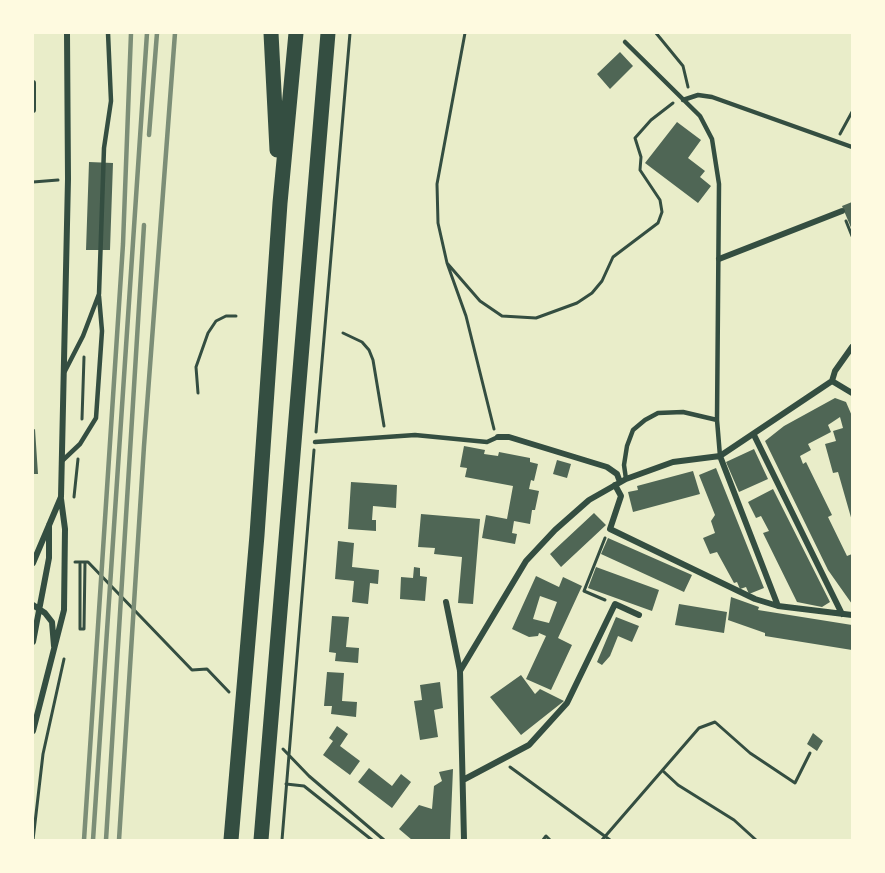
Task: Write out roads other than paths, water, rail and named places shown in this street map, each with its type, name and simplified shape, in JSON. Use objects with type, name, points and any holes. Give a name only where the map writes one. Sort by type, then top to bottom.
[{"type":"highway","points":[[271,33],[280,203]]},
{"type":"highway","points":[[231,840],[257,535],[280,203],[296,33]]},
{"type":"highway","points":[[261,840],[327,33]]},
{"type":"street","points":[[33,731],[63,610],[64,530],[61,497],[68,179],[67,33]]},
{"type":"street","points":[[33,83],[33,110]]},
{"type":"street","points":[[719,259],[842,211]]},
{"type":"street","points":[[460,670],[526,561],[555,530],[589,500],[621,482],[673,462],[720,456],[832,381],[835,371],[852,347]]},
{"type":"street","points":[[832,381],[852,393]]},
{"type":"street","points":[[754,435],[842,614]]},
{"type":"street","points":[[498,437],[509,437],[607,466],[617,474],[621,482],[621,496],[610,529],[755,599],[778,606],[852,615]]},
{"type":"street","points":[[720,456],[778,606]]},
{"type":"street","points":[[33,563],[61,497]]},
{"type":"street","points":[[33,642],[36,607],[49,558],[49,522]]},
{"type":"street","points":[[446,603],[460,670],[464,840]]},
{"type":"street","points":[[463,780],[529,745],[567,703],[615,604],[639,615]]},
{"type":"street","points":[[36,607],[52,622],[54,651]]},
{"type":"lane","points":[[62,461],[80,444],[96,418],[102,331],[99,294],[104,148],[111,101],[108,33]]},
{"type":"lane","points":[[625,42],[704,122],[712,139],[719,184],[717,420],[720,456]]},
{"type":"lane","points":[[683,100],[698,96],[712,97],[852,147]]},
{"type":"lane","points":[[64,373],[83,336],[99,294]]},
{"type":"lane","points":[[621,482],[627,446],[633,430],[645,420],[658,413],[683,412],[717,420]]},
{"type":"lane","points":[[315,442],[415,435],[487,442],[498,437]]},
{"type":"railway","points":[[84,840],[123,244],[131,33]]},
{"type":"railway","points":[[93,840],[147,33]]},
{"type":"railway","points":[[149,135],[157,33]]},
{"type":"railway","points":[[119,840],[144,446],[175,33]]},
{"type":"railway","points":[[106,840],[144,225]]}]
